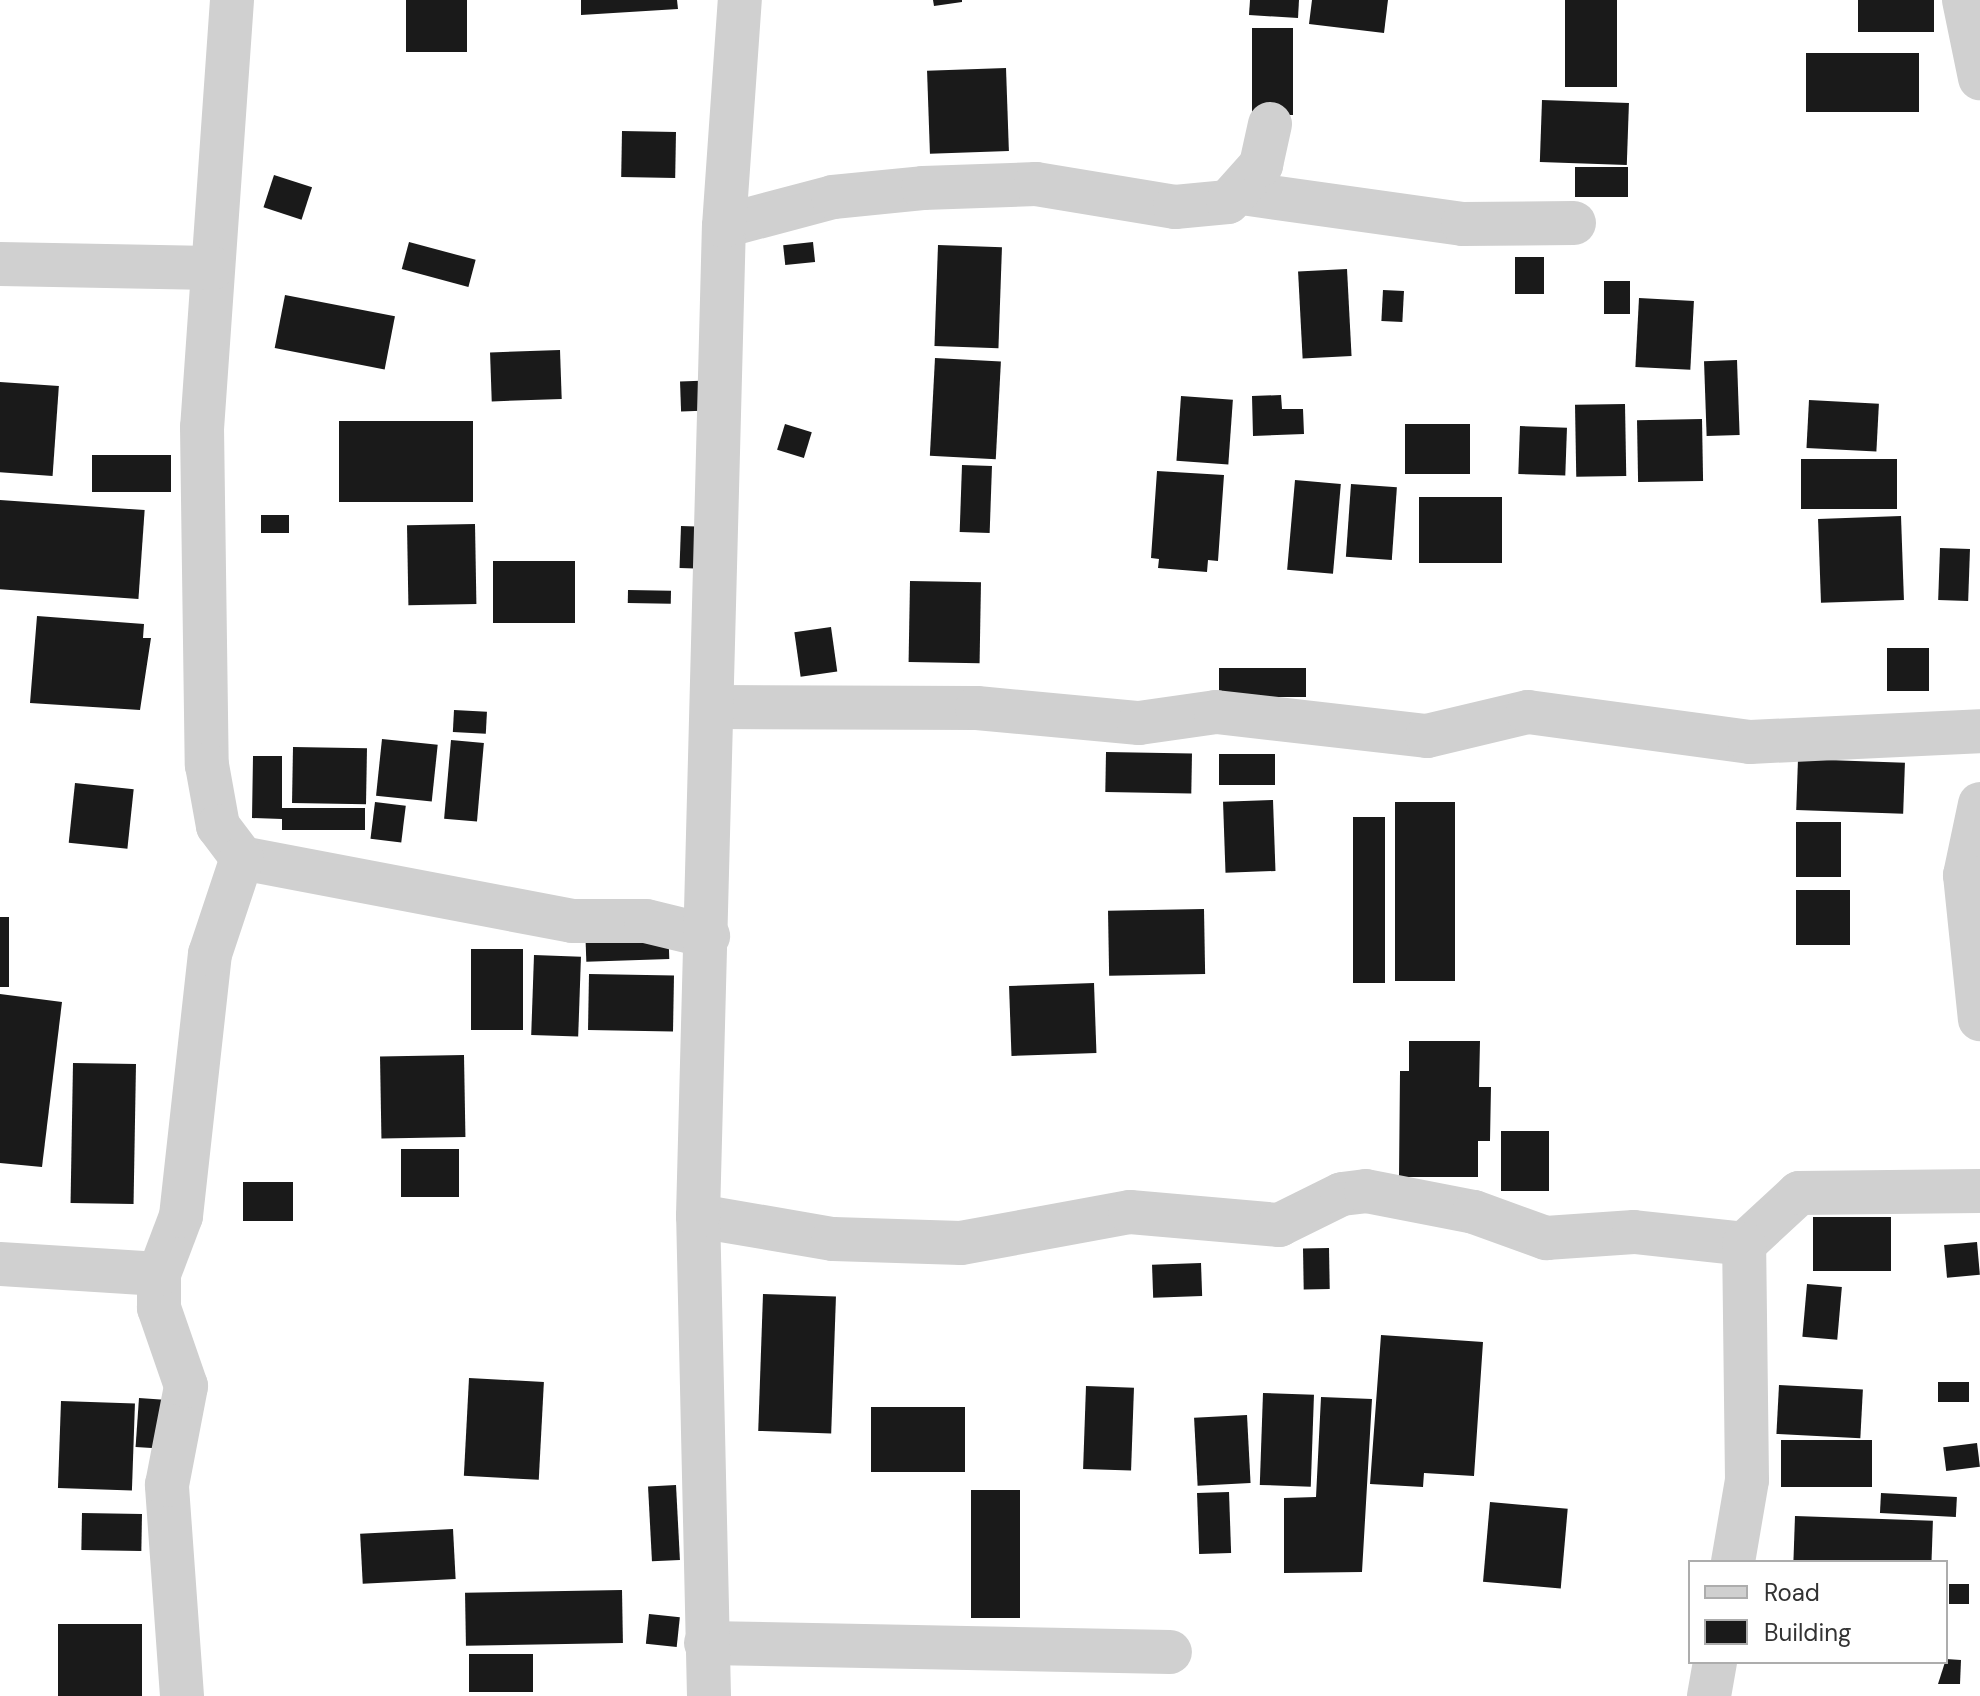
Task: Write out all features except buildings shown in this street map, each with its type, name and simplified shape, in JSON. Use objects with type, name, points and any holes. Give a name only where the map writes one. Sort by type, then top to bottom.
[{"type":"street","points":[[232,0],[224,186],[212,268],[202,427],[207,765],[218,826],[242,858],[572,921],[646,921],[708,936]]},
{"type":"street","points":[[709,1696],[698,1216],[715,707],[724,226],[740,0]]},
{"type":"street","points":[[1964,0],[1980,78]]},
{"type":"street","points":[[724,226],[833,197],[923,188],[1036,184],[1175,207],[1228,202],[1242,193],[1261,165],[1270,124]]},
{"type":"street","points":[[1242,193],[1463,224],[1574,223]]},
{"type":"street","points":[[0,264],[212,268]]},
{"type":"street","points":[[715,707],[962,708],[1139,723],[1216,712],[1427,736],[1528,712],[1750,742],[1980,731]]},
{"type":"street","points":[[1980,804],[1965,875],[1980,1019]]},
{"type":"street","points":[[182,1696],[167,1485],[186,1386],[159,1308],[159,1274],[181,1216],[210,954],[242,858]]},
{"type":"street","points":[[698,1216],[833,1239],[961,1243],[1130,1212],[1279,1225],[1342,1194],[1366,1191],[1474,1212],[1546,1238],[1634,1232],[1744,1244]]},
{"type":"street","points":[[1733,1560],[1747,1480],[1744,1244],[1799,1193],[1980,1191]]},
{"type":"street","points":[[0,1264],[159,1274]]},
{"type":"street","points":[[706,1643],[1170,1652]]},
{"type":"street","points":[[1709,1696],[1715,1664]]}]
